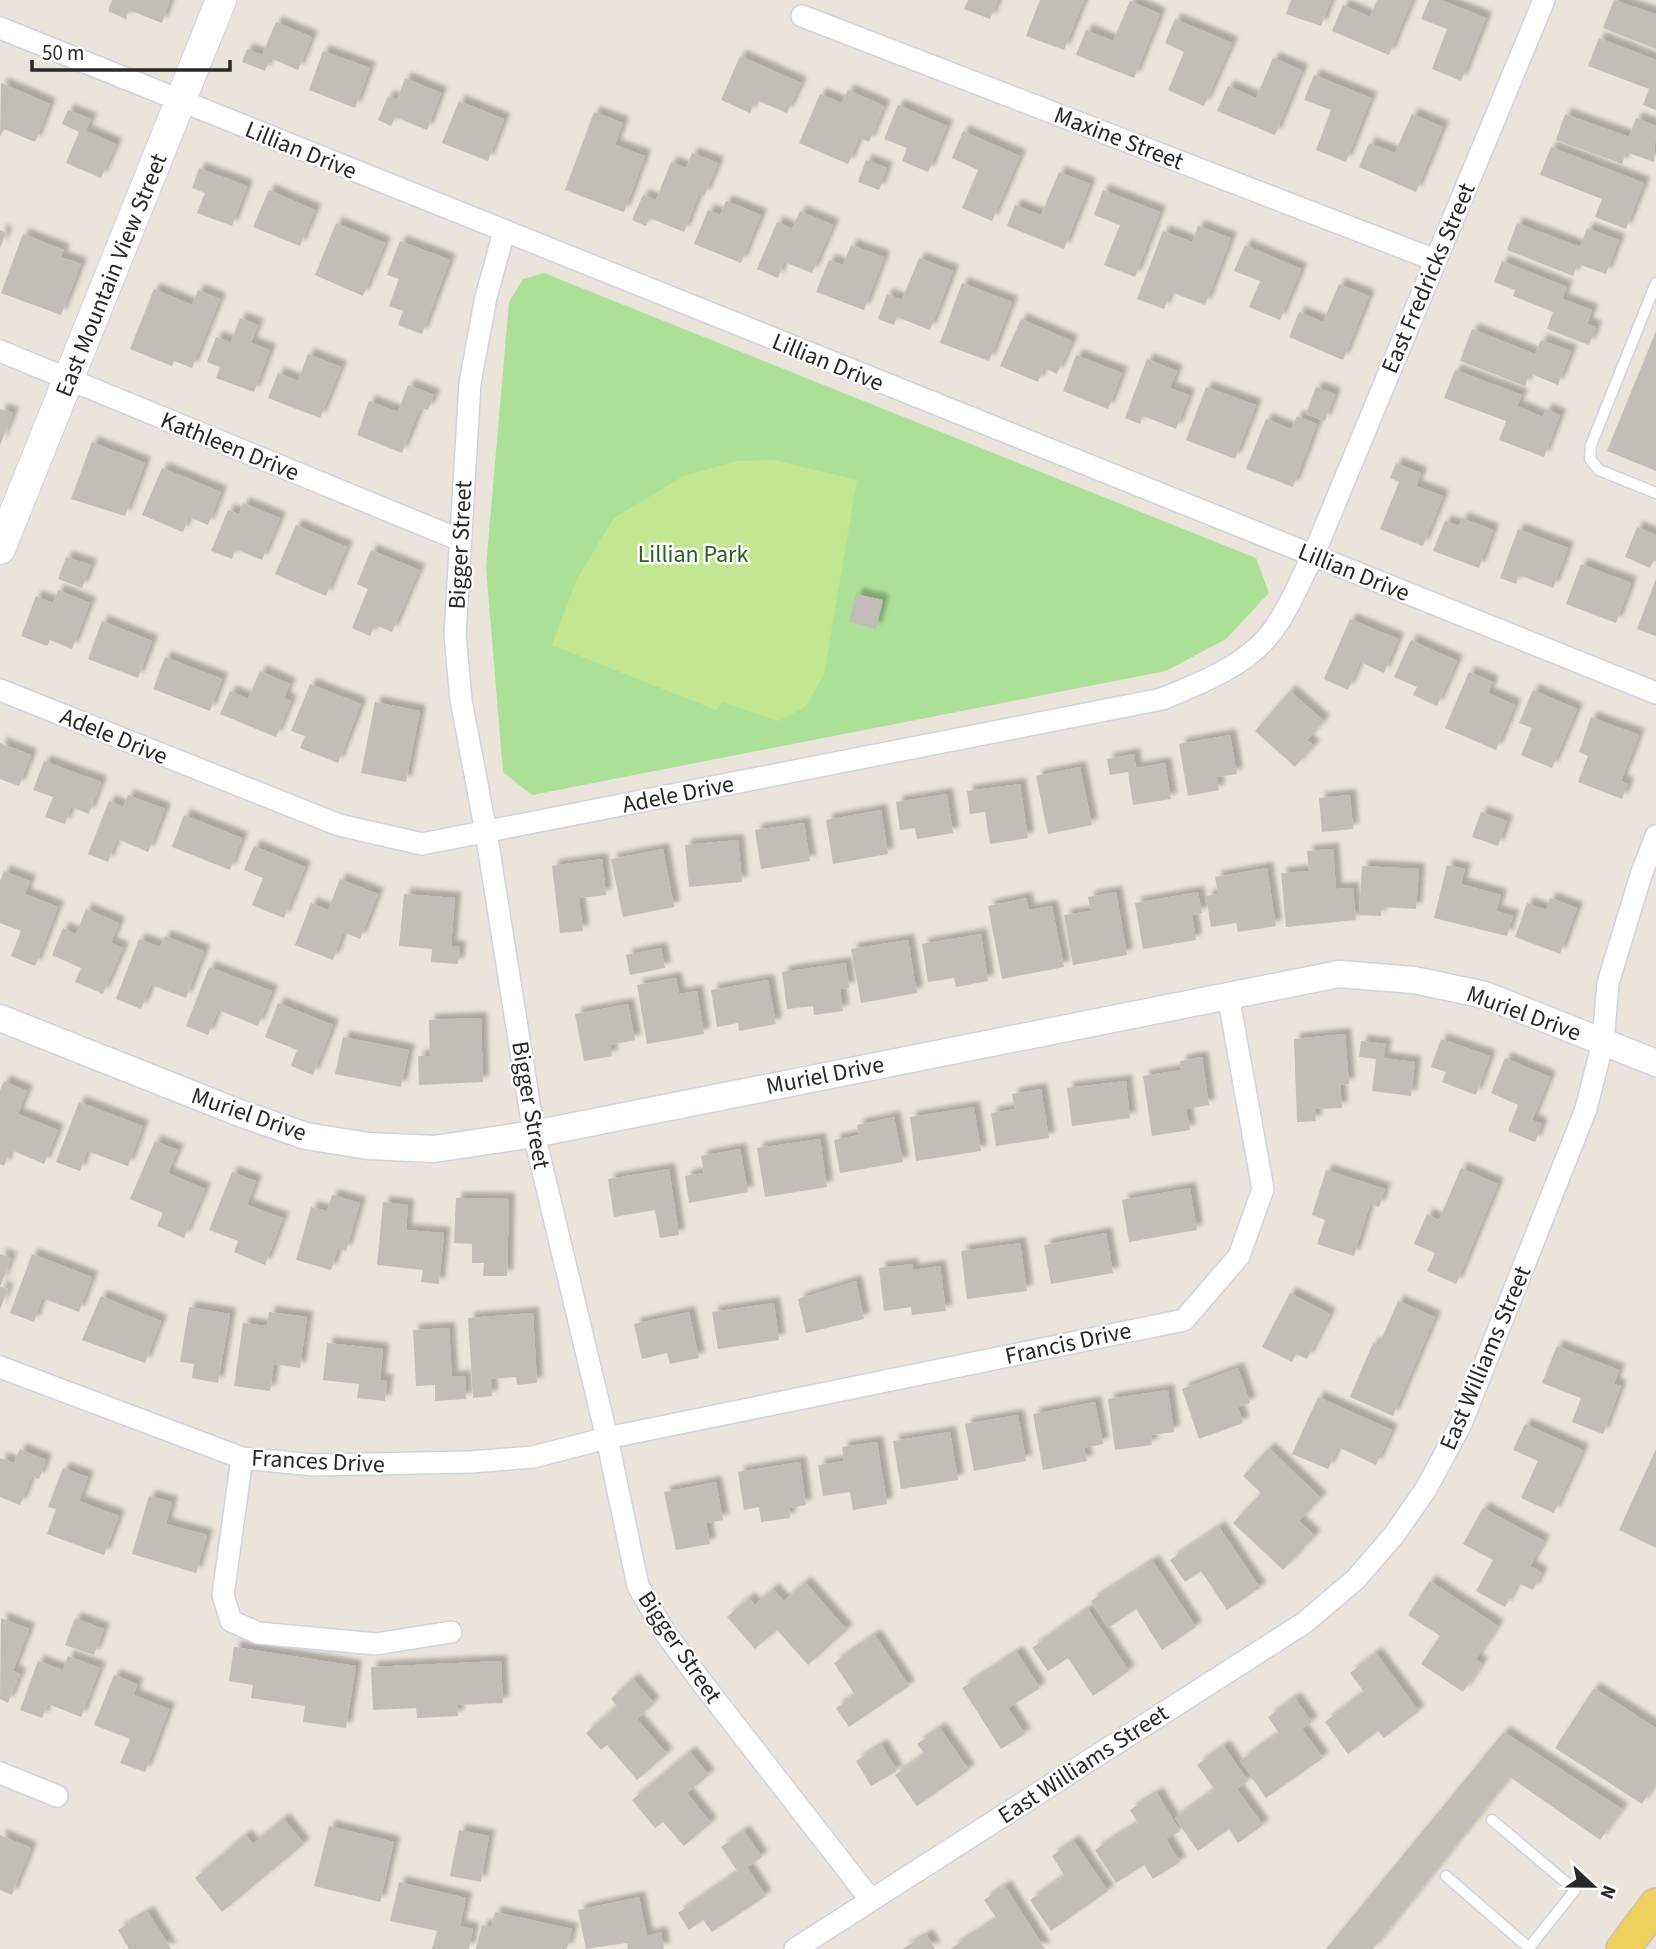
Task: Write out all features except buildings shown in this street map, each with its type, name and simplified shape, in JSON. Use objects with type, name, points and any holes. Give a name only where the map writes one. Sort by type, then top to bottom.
[{"type":"main road","name":"East Mountain View Street","points":[[0,549],[221,0]]},
{"type":"street","name":"East Fredricks Street","points":[[1313,555],[1544,0]]},
{"type":"street","name":"Maxine Street","points":[[802,16],[1436,260]]},
{"type":"street","name":"Lillian Drive","points":[[0,28],[1656,693]]},
{"type":"street","name":"Bigger Street","points":[[504,232],[486,297],[470,383],[455,635],[461,700],[486,832],[534,1134],[607,1438],[638,1586],[666,1634],[703,1684],[871,1900]]},
{"type":"street","name":"Kathleen Drive","points":[[0,351],[460,540]]},
{"type":"street","name":"Adele Drive","points":[[0,690],[339,825],[422,844],[1162,699],[1233,668],[1278,625],[1313,555]]},
{"type":"street","name":"East Williams Street","points":[[795,1949],[1304,1623],[1356,1579],[1394,1535],[1426,1489],[1461,1424],[1586,1109],[1603,1042],[1608,983],[1640,875],[1656,836]]},
{"type":"street","name":"Muriel Drive","points":[[0,1018],[242,1114],[306,1136],[368,1146],[434,1149],[534,1134],[1339,974],[1414,980],[1485,995],[1656,1063]]},
{"type":"street","name":"Francis Drive","points":[[607,1438],[1184,1320],[1239,1256],[1263,1189],[1228,995]]},
{"type":"street","name":"Frances Drive","points":[[0,1367],[242,1458],[314,1465],[471,1462],[533,1457],[607,1438]]},
{"type":"street","points":[[242,1458],[223,1595],[231,1621],[258,1633],[376,1644],[451,1632]]},
{"type":"street","points":[[0,1773],[57,1796]]},
{"type":"lane","points":[[1656,283],[1591,445],[1590,459],[1600,470],[1656,493]]},
{"type":"lane","points":[[1446,1876],[1528,1949],[1575,1891],[1492,1820]]},
{"type":"green space","name":"Lillian Park","points":[[544,273],[1256,558],[1269,593],[1226,639],[1166,671],[532,795],[503,772],[486,567],[509,302],[523,279]]},
{"type":"green space","points":[[774,460],[857,480],[824,674],[806,706],[779,721],[722,702],[716,710],[552,645],[577,579],[614,518],[684,476],[737,461]]}]
